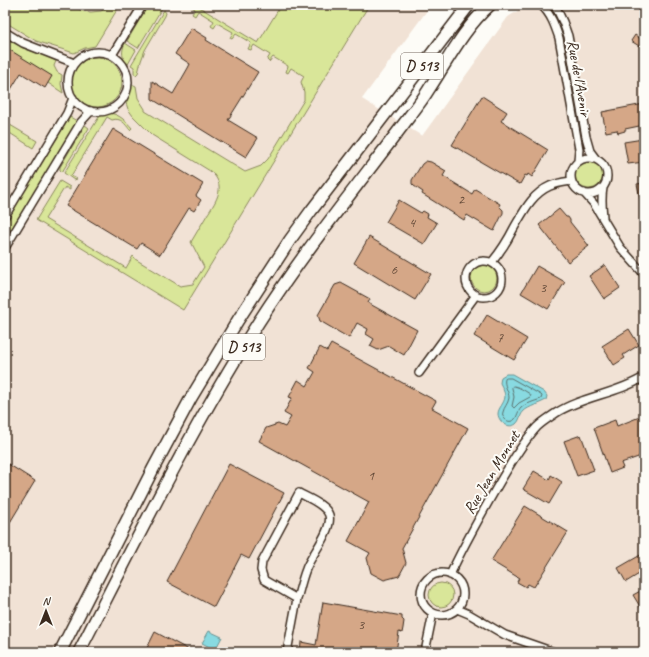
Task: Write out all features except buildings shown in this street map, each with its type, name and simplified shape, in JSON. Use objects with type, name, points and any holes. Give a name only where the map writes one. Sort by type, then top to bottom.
[{"type":"main road","name":"D 513","points":[[60,652],[153,469],[191,398],[238,320],[290,240],[315,205],[469,5]]},
{"type":"main road","name":"D 513","points":[[78,652],[190,439],[259,322],[316,239],[429,90],[444,63],[465,32],[490,5]]},
{"type":"street","points":[[112,55],[143,5]]},
{"type":"street","name":"Rue de l'Avenir","points":[[542,5],[550,15],[559,38],[579,149],[578,161]]},
{"type":"street","name":"Rue de l'Avenir","points":[[555,5],[568,36],[586,137],[590,151],[596,159]]},
{"type":"street","points":[[5,32],[23,43],[74,63]]},
{"type":"street","points":[[102,52],[112,55],[120,61],[126,70],[128,89],[124,97],[118,104],[101,112],[91,111],[80,106],[72,98],[68,88],[70,71],[74,63],[80,57],[88,53],[102,52]]},
{"type":"street","points":[[5,216],[67,113],[72,98]]},
{"type":"street","points":[[5,248],[81,122],[91,111]]},
{"type":"street","points":[[603,188],[598,192],[591,194],[584,193],[576,189],[571,181],[573,166],[578,161],[587,158],[596,159],[603,164],[607,172],[607,180],[601,196],[603,220]]},
{"type":"street","points":[[492,262],[500,252],[532,199],[551,185],[571,181]]},
{"type":"street","points":[[584,193],[594,204],[620,247],[644,274]]},
{"type":"street","points":[[477,262],[492,262],[498,266],[501,271],[502,282],[500,288],[497,292],[487,297],[476,295],[467,286],[466,280],[469,269],[477,262]]},
{"type":"street","points":[[420,373],[476,295]]},
{"type":"street","name":"Rue Jean Monnet","points":[[450,574],[467,539],[500,481],[521,447],[537,426],[558,412],[577,403],[619,389],[644,378]]},
{"type":"street","points":[[287,652],[306,569],[326,532],[329,521],[329,515],[322,506],[299,493],[262,562],[261,570],[264,580],[298,599]]},
{"type":"street","points":[[442,573],[450,574],[457,579],[462,586],[463,594],[457,609],[450,614],[442,615],[427,609],[422,602],[421,594],[422,586],[427,579],[434,574],[442,573]]},
{"type":"street","points":[[457,609],[469,614],[505,635],[554,652]]},
{"type":"street","points":[[425,652],[434,613]]},
{"type":"shaded area","points":[[5,5],[431,5],[362,99],[422,136],[508,17],[527,5],[644,5],[644,652],[5,652]]},
{"type":"green space","points":[[5,5],[72,5],[82,11],[91,12],[101,11],[114,5],[120,5],[95,46],[85,48],[74,53],[36,41],[5,22]]},
{"type":"green space","points":[[188,5],[196,5],[258,43],[281,5],[369,5],[183,310],[36,220],[60,181],[70,187],[70,190],[65,187],[45,219],[126,268],[133,256],[135,259],[180,286],[193,284],[204,267],[191,242],[217,198],[219,193],[218,182],[210,171],[152,135],[133,116],[126,103],[130,92],[130,85],[136,86],[138,98],[145,111],[245,172],[261,166],[268,159],[304,100],[304,92],[301,82],[304,76],[291,68],[288,73],[286,72],[288,66],[273,57],[269,62],[267,60],[270,55],[254,45],[251,50],[248,49],[251,43],[236,34],[232,39],[230,38],[233,32],[217,23],[214,28],[211,26],[214,21],[198,11],[195,16],[192,14],[195,9]]},
{"type":"green space","points":[[156,6],[162,8],[138,48],[127,41],[146,9]]},
{"type":"green space","points":[[164,10],[166,13],[165,16],[145,50],[138,73],[136,75],[134,74],[134,67],[131,65]]},
{"type":"green space","points":[[5,38],[23,48],[56,61],[54,66],[57,72],[62,75],[61,84],[63,93],[48,83],[5,47]]},
{"type":"green space","points":[[125,43],[136,50],[127,66],[123,54]]},
{"type":"green space","points":[[92,57],[102,57],[115,64],[122,77],[122,87],[115,100],[102,107],[92,107],[83,103],[76,96],[72,87],[72,77],[76,68],[83,61]]},
{"type":"green space","points":[[109,113],[119,116],[132,128],[130,130],[120,120],[112,120],[107,117],[71,176],[77,179],[74,180],[64,173],[100,115]]},
{"type":"green space","points":[[70,117],[77,121],[5,240],[5,223]]},
{"type":"green space","points":[[5,122],[37,141],[33,148],[5,130]]},
{"type":"green space","points":[[85,125],[89,128],[62,172],[60,167]]},
{"type":"green space","points":[[589,161],[599,165],[603,175],[599,185],[589,189],[579,185],[575,175],[579,165]]},
{"type":"green space","points":[[484,265],[493,269],[497,278],[493,287],[484,291],[475,287],[471,278],[475,269]]},
{"type":"green space","points":[[441,583],[450,586],[453,595],[450,604],[441,607],[432,604],[429,595],[432,586]]},
{"type":"water","points":[[506,374],[512,374],[544,392],[547,396],[546,400],[524,411],[517,423],[510,426],[500,420],[498,414],[505,397],[500,383],[501,377]]},
{"type":"water","points":[[209,631],[222,637],[215,650],[202,643]]}]
